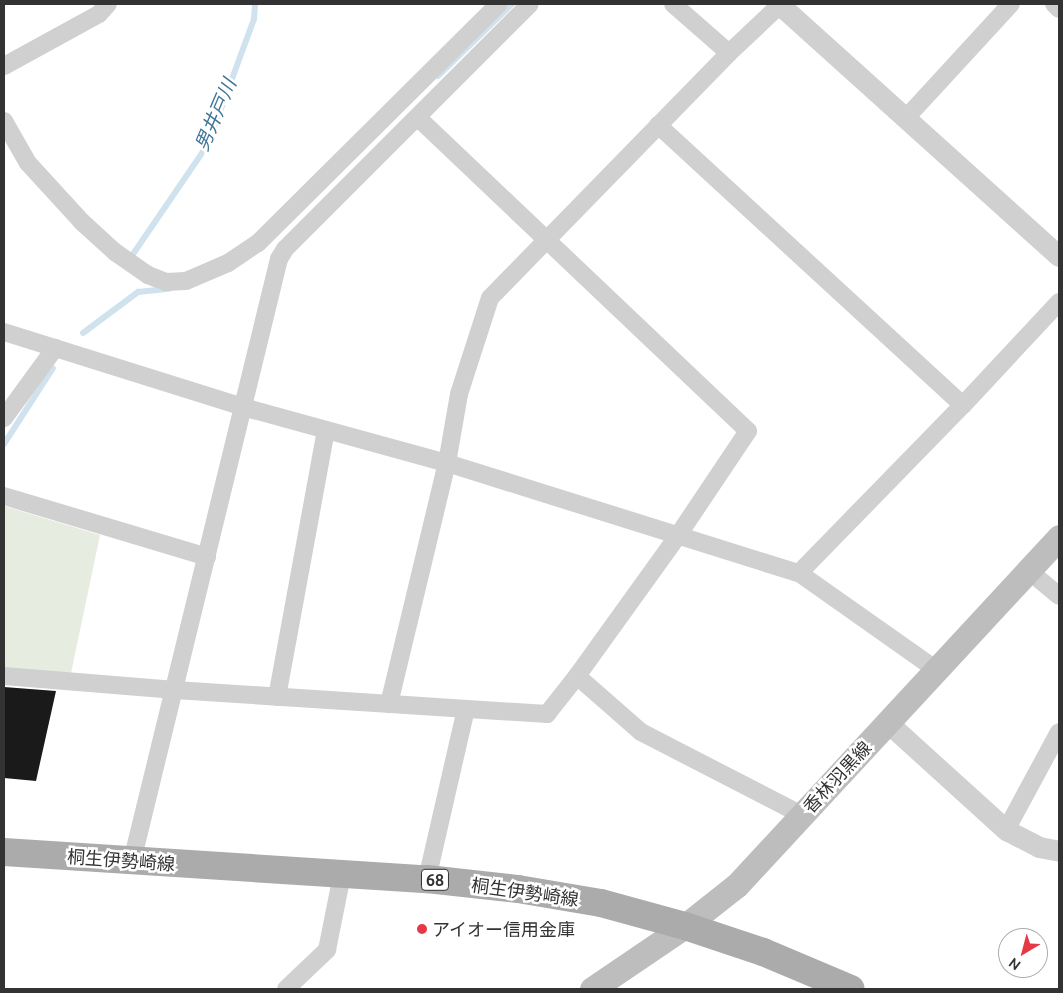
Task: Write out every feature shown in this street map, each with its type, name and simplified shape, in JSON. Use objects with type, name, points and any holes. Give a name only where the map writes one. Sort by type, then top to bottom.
[{"type":"main road","name":"香林羽黒線","points":[[592,989],[685,926],[737,884],[1059,537]]},
{"type":"main road","name":"桐生伊勢崎線","points":[[4,852],[428,879],[518,888],[592,902],[685,926],[763,952],[851,989]]},
{"type":"street","points":[[4,66],[99,14],[108,4]]},
{"type":"street","points":[[4,121],[28,163],[82,222],[115,252],[148,274],[166,282],[186,281],[228,263],[258,242],[499,4]]},
{"type":"street","points":[[132,861],[279,259],[285,249],[530,4]]},
{"type":"street","points":[[673,4],[729,53]]},
{"type":"street","points":[[389,704],[447,463],[459,394],[490,298],[658,124],[781,4],[1059,256]]},
{"type":"street","points":[[906,118],[1011,4]]},
{"type":"street","points":[[1054,4],[1059,9]]},
{"type":"street","points":[[4,676],[174,690],[547,714],[577,676],[679,534],[748,431],[418,118]]},
{"type":"street","points":[[658,124],[963,406]]},
{"type":"street","points":[[799,574],[963,406],[1059,302]]},
{"type":"street","points":[[4,332],[243,407],[447,463],[679,534],[799,574],[936,668]]},
{"type":"street","points":[[4,418],[55,348]]},
{"type":"street","points":[[277,697],[326,430]]},
{"type":"street","points":[[4,496],[207,556]]},
{"type":"street","points":[[1028,570],[1059,596]]},
{"type":"street","points":[[577,676],[641,732],[802,815]]},
{"type":"street","points":[[428,879],[466,709]]},
{"type":"street","points":[[887,722],[1006,830],[1039,847],[1059,852]]},
{"type":"street","points":[[1006,830],[1059,732]]},
{"type":"street","points":[[286,989],[327,950],[342,874]]},
{"type":"shaded area","points":[[4,506],[100,535],[71,673],[4,668]]},
{"type":"building","points":[[4,687],[56,691],[36,781],[4,778]]},
{"type":"waterway","name":"男井戸川","points":[[129,260],[208,144],[254,19],[255,4]]},
{"type":"waterway","points":[[438,76],[512,4]]},
{"type":"waterway","name":"男井戸川","points":[[83,333],[138,292],[169,289]]},
{"type":"waterway","name":"男井戸川","points":[[4,444],[53,368]]},
{"type":"place","name":"アイオー信用金庫","points":[[422,929]]}]
